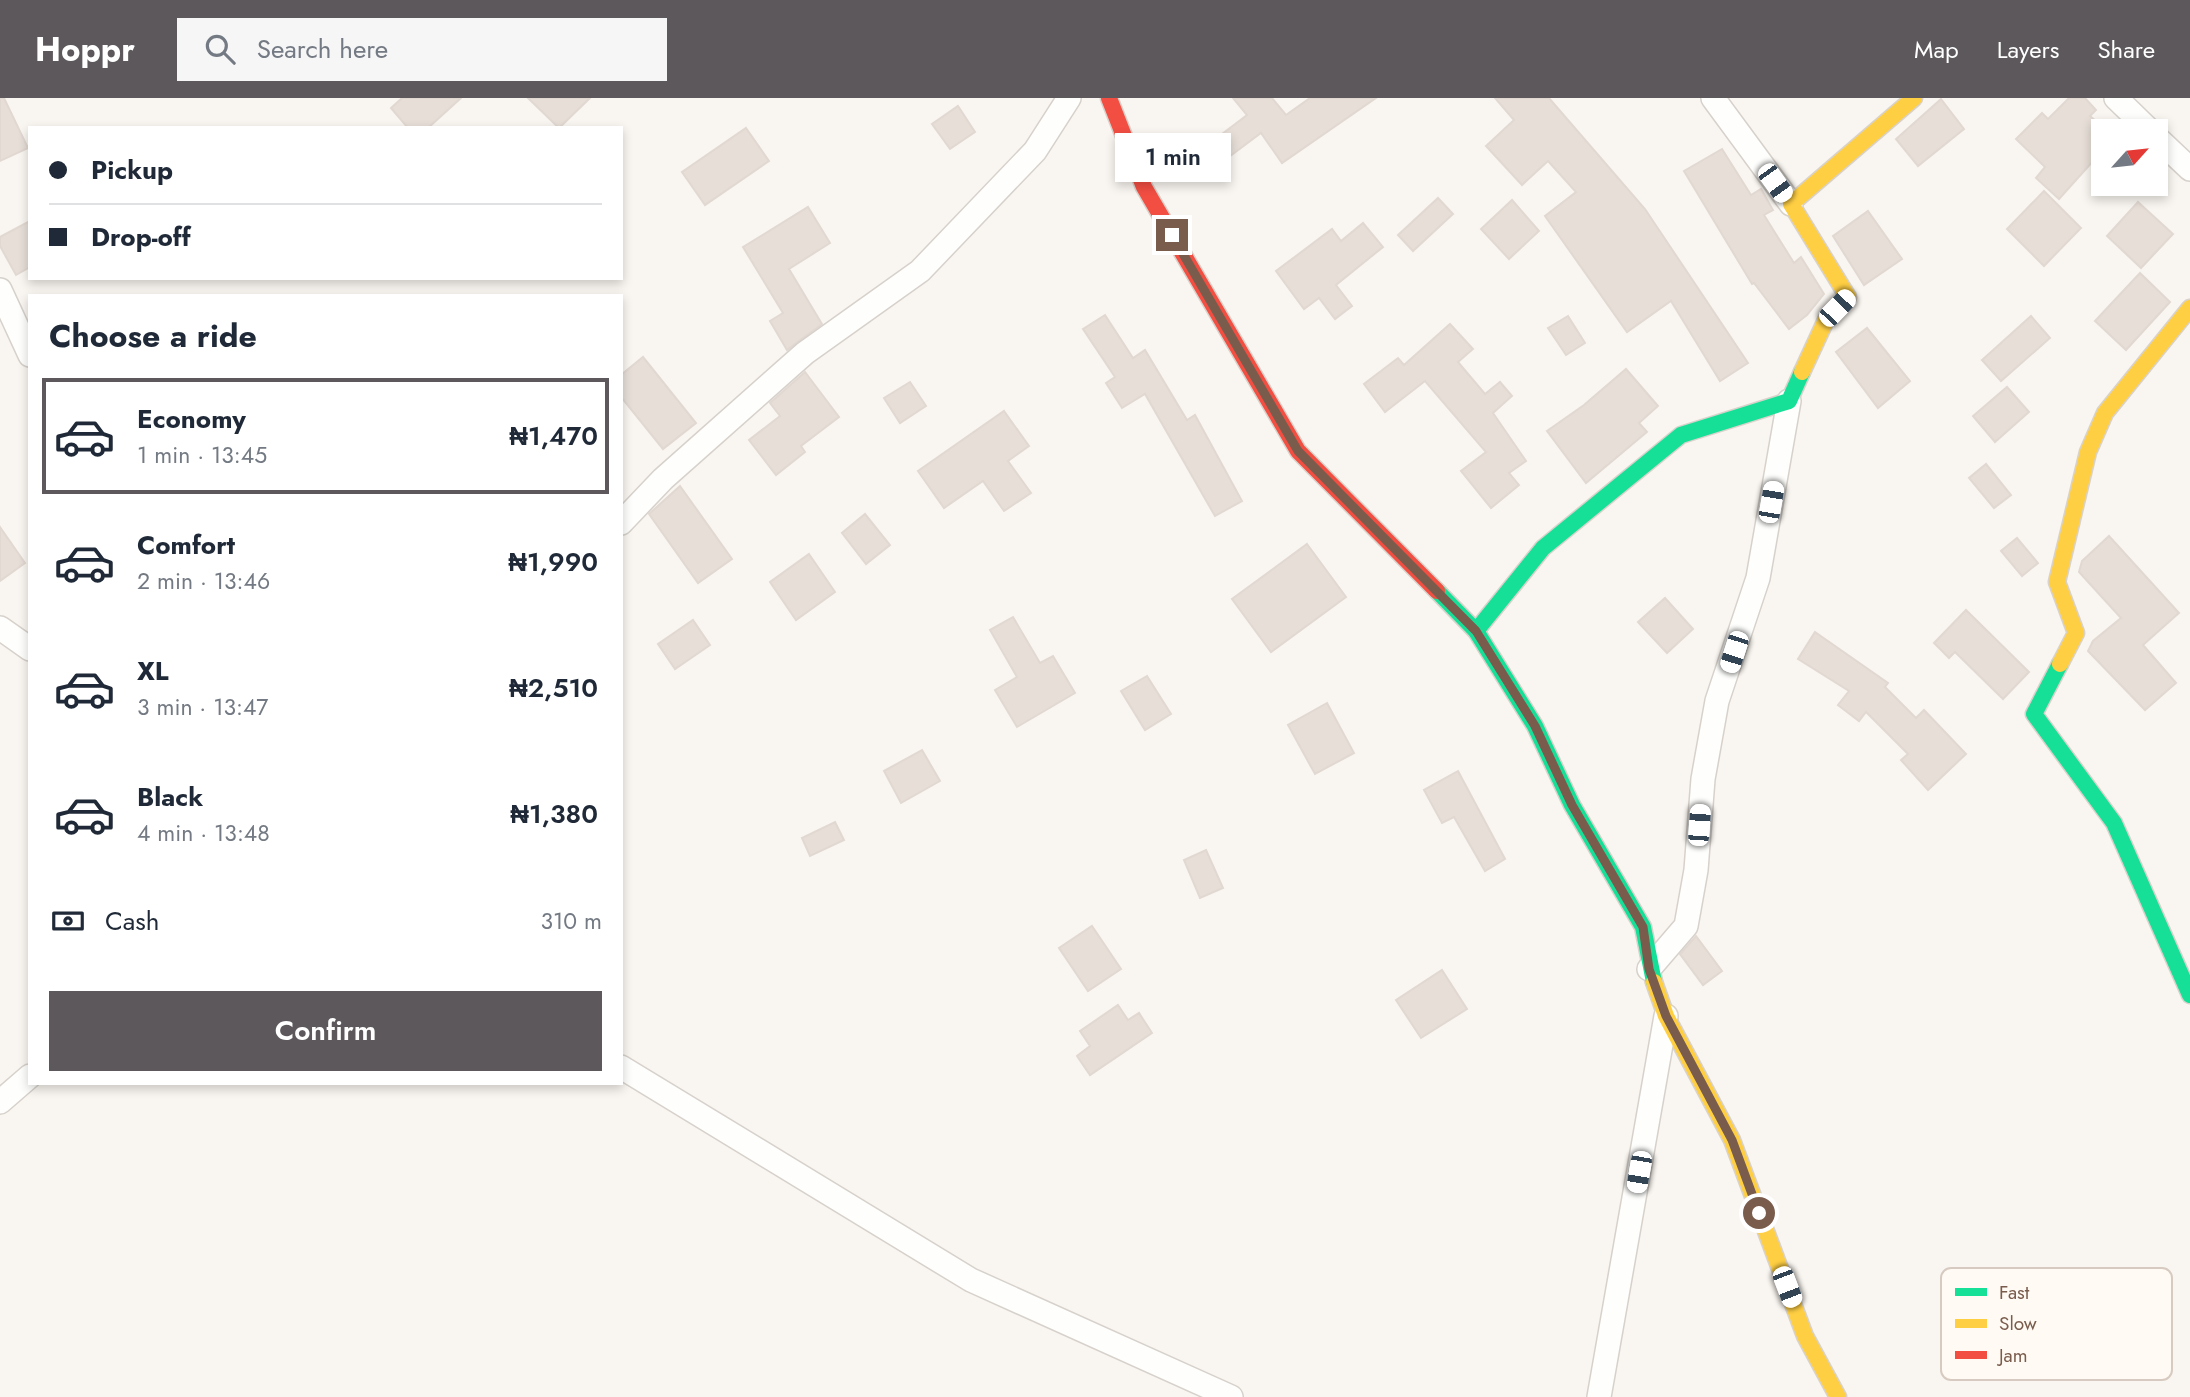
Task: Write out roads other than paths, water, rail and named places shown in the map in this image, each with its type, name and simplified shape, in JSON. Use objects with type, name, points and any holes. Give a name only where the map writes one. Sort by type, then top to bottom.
[{"type":"street","points":[[623,521],[663,479],[805,353],[920,271],[1035,151],[1069,98]]},
{"type":"street","points":[[1109,98],[1144,187],[1298,451],[1476,631],[1535,726],[1572,805],[1643,927],[1649,969],[1666,1016],[1732,1140],[1805,1336],[1838,1397]]},
{"type":"street","points":[[1649,969],[1686,926],[1696,870],[1703,779],[1717,701],[1758,578],[1789,401],[1826,320],[1848,297],[1791,204],[1713,98]]},
{"type":"street","points":[[1791,204],[1914,98]]},
{"type":"street","points":[[2116,98],[2138,119]]},
{"type":"street","points":[[2168,148],[2190,169]]},
{"type":"street","points":[[0,290],[28,351]]},
{"type":"street","points":[[2190,308],[2105,413],[2088,452],[2057,582],[2076,633],[2034,714],[2114,823],[2190,995]]},
{"type":"street","points":[[1476,631],[1543,548],[1681,435],[1789,401]]},
{"type":"street","points":[[0,628],[28,648]]},
{"type":"street","points":[[1598,1392],[1666,1016]]},
{"type":"street","points":[[623,1068],[971,1280],[1231,1397]]},
{"type":"street","points":[[0,1102],[28,1078]]}]
